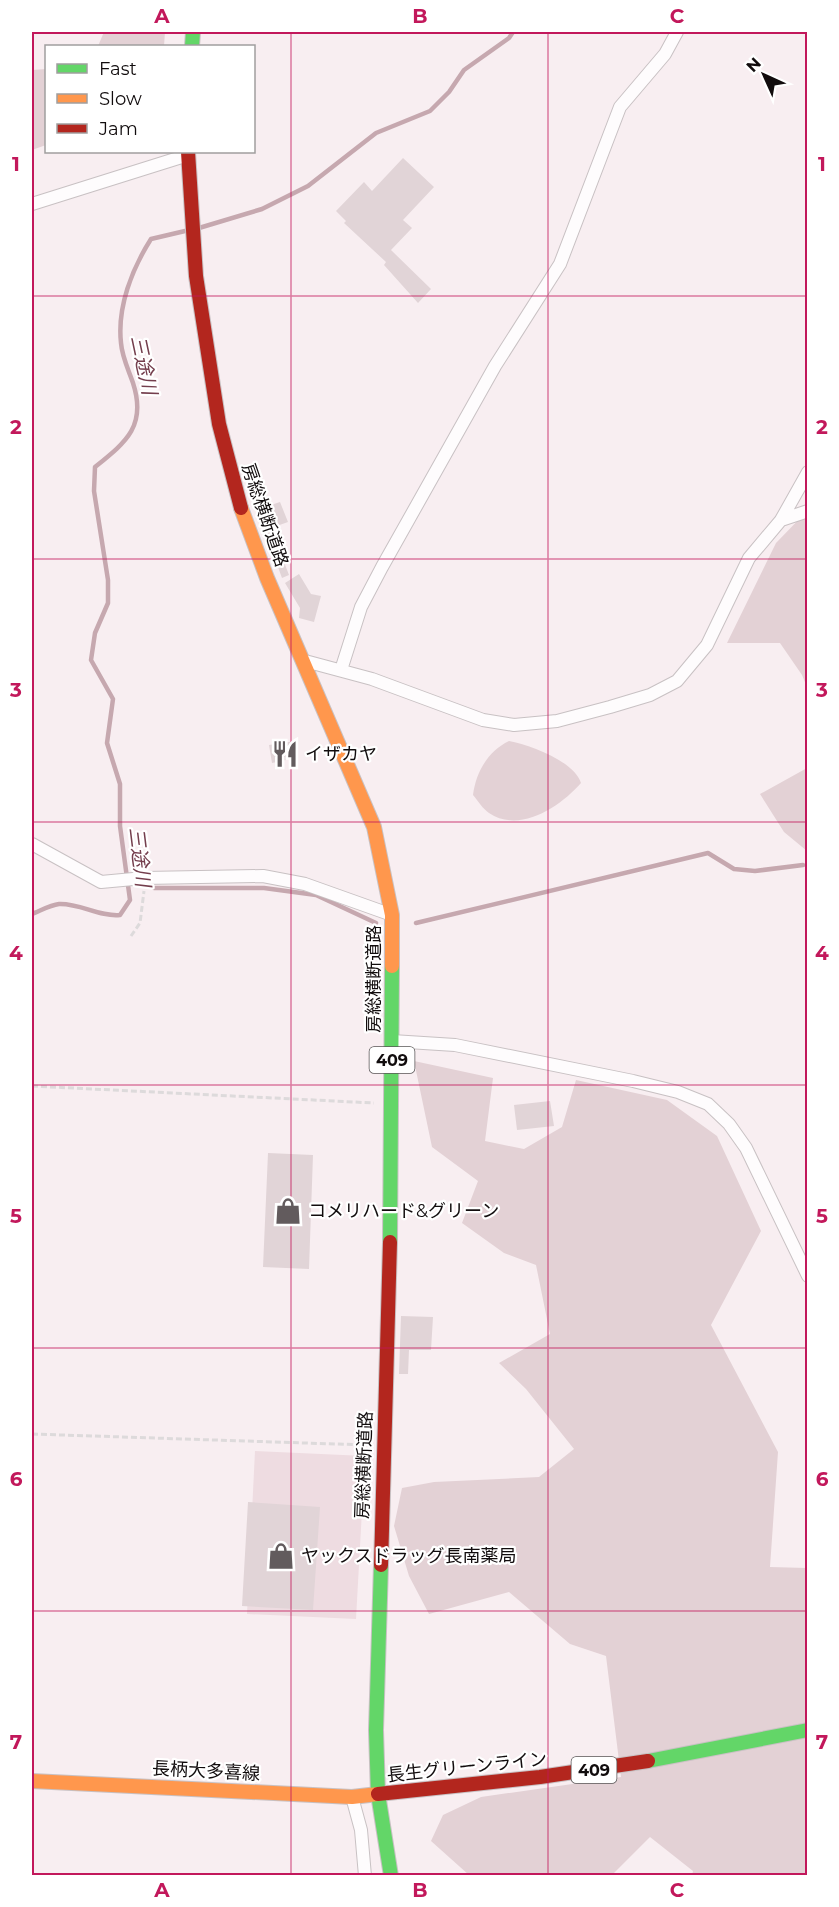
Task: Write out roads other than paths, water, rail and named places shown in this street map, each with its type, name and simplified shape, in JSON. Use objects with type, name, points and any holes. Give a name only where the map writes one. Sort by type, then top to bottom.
[{"type":"main road","name":"房総横断道路","points":[[188,153],[189,197],[196,276],[219,424],[237,496],[267,578],[374,826],[393,915],[392,1104],[376,1730],[378,1794],[392,1875]]},
{"type":"main road","name":"長生グリーンライン","points":[[378,1794],[491,1785],[570,1774],[739,1745],[807,1730]]},
{"type":"main road","name":"長柄大多喜線","points":[[32,1780],[352,1797],[378,1794]]},
{"type":"street","points":[[341,670],[361,607],[382,567],[495,366],[560,264],[620,107],[665,54],[678,32]]},
{"type":"street","points":[[32,204],[188,153]]},
{"type":"street","points":[[305,662],[341,670],[483,720],[514,725],[557,722],[650,695],[677,681],[707,645],[749,558],[781,520],[807,472]]},
{"type":"street","points":[[781,520],[807,511]]},
{"type":"street","points":[[32,843],[101,882],[146,878],[263,876],[305,884],[393,915]]},
{"type":"street","points":[[392,1041],[455,1045],[633,1081],[678,1092],[708,1104],[729,1124],[746,1148],[807,1276]]},
{"type":"street","points":[[352,1797],[361,1830],[365,1875]]},
{"type":"waterway","name":"三途川","points":[[199,228],[262,209],[308,186],[376,133],[430,111],[449,92],[464,70],[509,38],[513,32]]},
{"type":"waterway","name":"三途川","points":[[32,914],[59,904],[67,904],[105,914],[120,915],[130,900],[120,826],[120,784],[107,743],[113,699],[91,660],[95,633],[108,603],[108,580],[94,491],[95,467],[131,432],[137,411],[137,398],[121,343],[121,316],[127,289],[151,239],[185,231]]},
{"type":"waterway","points":[[416,923],[708,853],[734,869],[755,871],[803,865]]},
{"type":"waterway","points":[[154,888],[264,888],[316,895],[376,923]]},
{"type":"place","name":"イザカヤ","points":[[285,754]]},
{"type":"place","name":"コメリハード&グリーン","points":[[288,1211]]},
{"type":"place","name":"ヤックスドラッグ長南薬局","points":[[281,1556]]}]
